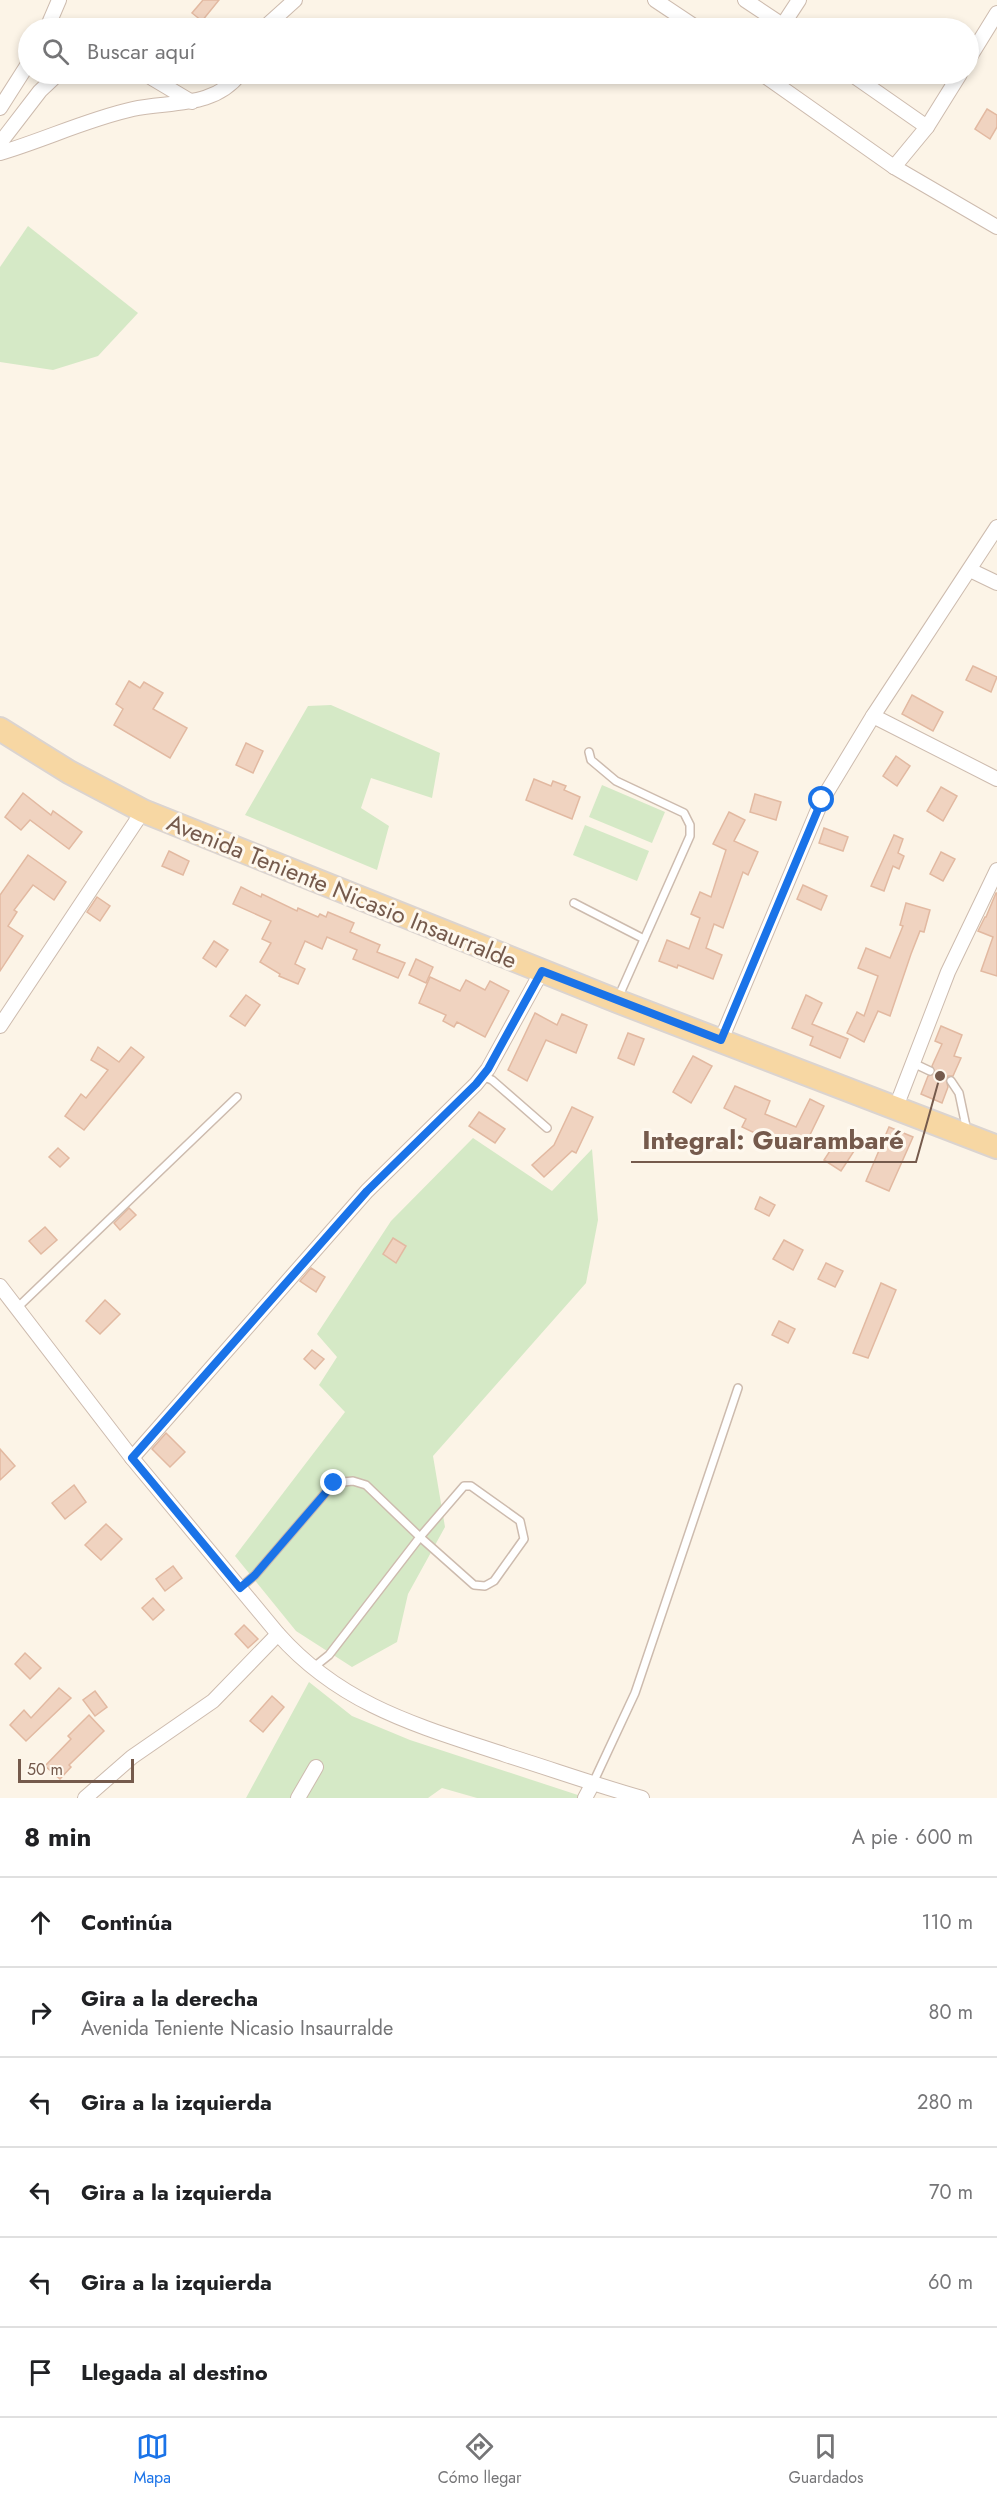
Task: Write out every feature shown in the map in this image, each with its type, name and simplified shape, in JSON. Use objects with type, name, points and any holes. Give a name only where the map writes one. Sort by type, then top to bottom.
[{"type":"main road","name":"Avenida Teniente Nicasio Insaurralde","points":[[0,729],[69,772],[143,811],[617,1001],[997,1148]]},
{"type":"street","points":[[51,18],[59,0]]},
{"type":"street","points":[[275,18],[295,0]]},
{"type":"street","points":[[655,0],[682,18]]},
{"type":"street","points":[[745,0],[772,18]]},
{"type":"street","points":[[790,18],[799,0]]},
{"type":"street","points":[[979,43],[997,13]]},
{"type":"street","points":[[0,108],[18,80]]},
{"type":"street","points":[[0,143],[47,84]]},
{"type":"street","points":[[162,84],[192,102]]},
{"type":"street","points":[[0,153],[133,109],[192,102],[228,84]]},
{"type":"street","points":[[776,84],[894,167],[997,227]]},
{"type":"street","points":[[865,84],[927,127]]},
{"type":"street","points":[[894,167],[927,127],[954,84]]},
{"type":"street","points":[[721,1040],[822,800],[873,716],[997,527]]},
{"type":"street","points":[[970,570],[997,583]]},
{"type":"street","points":[[873,716],[997,779]]},
{"type":"street","points":[[0,1026],[143,811]]},
{"type":"street","points":[[896,1107],[948,972],[997,870]]},
{"type":"street","points":[[132,1458],[367,1191],[483,1076],[542,971]]},
{"type":"street","points":[[0,1286],[132,1458],[278,1634],[339,1688],[372,1707],[429,1730],[642,1798]]},
{"type":"street","points":[[85,1798],[132,1757],[213,1701],[278,1634]]},
{"type":"street","points":[[298,1798],[316,1767]]},
{"type":"street","points":[[585,1798],[593,1783]]},
{"type":"lane","points":[[589,752],[591,760],[616,781],[684,813],[690,825],[690,836],[617,1001]]},
{"type":"lane","points":[[574,903],[644,939]]},
{"type":"lane","points":[[913,1063],[930,1071]]},
{"type":"lane","points":[[483,1076],[492,1080],[547,1128]]},
{"type":"lane","points":[[951,1081],[959,1093],[968,1136]]},
{"type":"lane","points":[[16,1308],[237,1097]]},
{"type":"lane","points":[[593,1783],[635,1693],[738,1388]]},
{"type":"lane","points":[[240,1588],[255,1575],[334,1483],[343,1480],[366,1485],[420,1537],[474,1585],[485,1586],[494,1581],[524,1539],[520,1521],[471,1486],[464,1486],[420,1537],[329,1655],[314,1667]]},
{"type":"green space","points":[[28,226],[138,313],[98,356],[53,370],[0,362],[0,267]]},
{"type":"green space","points":[[331,705],[440,753],[432,798],[371,778],[361,808],[389,826],[377,870],[245,815],[308,706]]},
{"type":"green space","points":[[602,785],[665,812],[652,843],[589,817]]},
{"type":"green space","points":[[585,825],[649,851],[637,881],[573,855]]},
{"type":"green space","points":[[473,1138],[552,1191],[592,1149],[598,1220],[586,1283],[433,1456],[445,1527],[408,1594],[397,1642],[352,1667],[296,1631],[235,1556],[345,1412],[319,1385],[337,1357],[317,1334],[391,1221]]},
{"type":"green space","points":[[309,1682],[352,1716],[410,1740],[587,1798],[477,1798],[442,1788],[428,1798],[246,1798]]},
{"type":"building","points":[[203,0],[219,0],[204,18],[198,18],[192,13]]},
{"type":"building","points":[[987,109],[997,115],[997,127],[990,139],[975,129]]},
{"type":"building","points":[[973,666],[997,677],[991,692],[966,680]]},
{"type":"building","points":[[129,681],[140,688],[144,682],[163,693],[153,709],[187,728],[170,758],[114,725],[123,709],[116,704]]},
{"type":"building","points":[[912,695],[943,712],[933,731],[902,714]]},
{"type":"building","points":[[246,743],[263,751],[253,773],[236,765]]},
{"type":"building","points":[[896,756],[910,766],[897,786],[883,776]]},
{"type":"building","points":[[534,779],[551,786],[553,781],[566,786],[564,790],[580,797],[572,819],[526,800]]},
{"type":"building","points":[[941,787],[957,796],[943,821],[927,811]]},
{"type":"building","points":[[23,793],[51,815],[53,811],[82,832],[69,849],[30,820],[21,830],[5,817]]},
{"type":"building","points":[[755,794],[781,802],[776,820],[750,812]]},
{"type":"building","points":[[729,812],[745,820],[734,841],[758,852],[748,875],[743,872],[723,928],[714,924],[706,948],[722,955],[713,979],[678,965],[677,968],[659,961],[667,940],[689,949],[700,918],[691,914],[700,892],[711,897],[726,850],[713,844]]},
{"type":"building","points":[[824,828],[848,837],[843,851],[819,843]]},
{"type":"building","points":[[894,835],[903,839],[898,853],[904,856],[899,869],[893,866],[884,891],[871,886]]},
{"type":"building","points":[[169,851],[189,861],[183,875],[162,866]]},
{"type":"building","points":[[941,852],[955,859],[943,881],[930,874]]},
{"type":"building","points":[[28,855],[66,882],[54,900],[33,885],[14,910],[17,912],[8,926],[23,936],[0,971],[0,895]]},
{"type":"building","points":[[803,885],[827,896],[821,910],[797,899]]},
{"type":"building","points":[[241,887],[261,897],[262,894],[297,911],[298,908],[318,917],[320,914],[326,917],[328,912],[354,923],[350,932],[380,945],[377,952],[405,963],[398,978],[353,959],[357,950],[327,937],[322,949],[305,941],[295,964],[305,969],[298,984],[279,976],[280,974],[260,962],[271,943],[262,939],[271,921],[233,904]]},
{"type":"building","points":[[996,893],[997,976],[981,971],[993,937],[978,931]]},
{"type":"building","points":[[97,897],[110,906],[100,921],[87,912]]},
{"type":"building","points":[[906,903],[930,910],[924,932],[920,931],[890,1016],[878,1011],[864,1042],[847,1033],[857,1012],[864,1016],[878,976],[858,968],[866,948],[890,958],[903,926],[900,925]]},
{"type":"building","points":[[214,941],[228,950],[216,967],[203,958]]},
{"type":"building","points":[[416,959],[433,967],[426,983],[409,975]]},
{"type":"building","points":[[430,977],[460,991],[466,980],[485,990],[490,981],[509,991],[485,1037],[457,1022],[454,1027],[443,1021],[446,1015],[419,1003]]},
{"type":"building","points":[[246,995],[260,1005],[245,1026],[230,1016]]},
{"type":"building","points":[[806,995],[822,1003],[812,1024],[848,1039],[840,1058],[810,1045],[813,1037],[792,1028]]},
{"type":"building","points":[[535,1013],[557,1025],[562,1014],[587,1025],[576,1053],[546,1040],[527,1081],[508,1070]]},
{"type":"building","points":[[941,1026],[962,1035],[954,1056],[961,1058],[953,1076],[948,1076],[946,1079],[948,1087],[942,1103],[921,1094],[928,1076],[935,1073],[932,1066],[942,1044],[935,1041]]},
{"type":"building","points":[[628,1033],[644,1039],[634,1065],[618,1058]]},
{"type":"building","points":[[98,1047],[119,1062],[131,1047],[144,1057],[84,1130],[65,1116],[81,1094],[86,1098],[108,1070],[91,1060]]},
{"type":"building","points":[[693,1056],[712,1066],[691,1103],[673,1092]]},
{"type":"building","points":[[735,1086],[770,1101],[765,1114],[796,1127],[810,1099],[824,1106],[804,1147],[784,1137],[780,1145],[742,1127],[746,1119],[724,1108]]},
{"type":"building","points":[[572,1107],[593,1117],[576,1153],[572,1151],[544,1177],[532,1165],[554,1145]]},
{"type":"building","points":[[479,1112],[505,1129],[495,1143],[469,1126]]},
{"type":"building","points":[[889,1127],[913,1137],[889,1191],[866,1181]]},
{"type":"building","points":[[839,1137],[856,1148],[841,1171],[824,1160]]},
{"type":"building","points":[[58,1148],[69,1158],[60,1167],[49,1157]]},
{"type":"building","points":[[760,1197],[775,1205],[769,1216],[755,1209]]},
{"type":"building","points":[[129,1208],[136,1215],[120,1230],[114,1223]]},
{"type":"building","points":[[45,1227],[57,1240],[41,1254],[29,1241]]},
{"type":"building","points":[[393,1238],[406,1246],[396,1263],[383,1254]]},
{"type":"building","points":[[784,1240],[803,1250],[793,1270],[773,1259]]},
{"type":"building","points":[[826,1263],[843,1271],[835,1287],[818,1279]]},
{"type":"building","points":[[311,1268],[325,1277],[316,1292],[300,1281]]},
{"type":"building","points":[[881,1283],[896,1290],[868,1358],[853,1353]]},
{"type":"building","points":[[105,1300],[120,1314],[100,1334],[86,1321]]},
{"type":"building","points":[[779,1321],[795,1329],[788,1343],[772,1335]]},
{"type":"building","points":[[312,1350],[324,1359],[315,1369],[304,1359]]},
{"type":"building","points":[[166,1433],[185,1452],[170,1467],[152,1449]]},
{"type":"building","points":[[0,1449],[15,1466],[0,1480]]},
{"type":"building","points":[[74,1485],[86,1502],[65,1519],[52,1503]]},
{"type":"building","points":[[106,1524],[122,1539],[101,1560],[85,1545]]},
{"type":"building","points":[[173,1566],[182,1578],[165,1591],[156,1579]]},
{"type":"building","points":[[153,1598],[164,1610],[153,1620],[142,1608]]},
{"type":"building","points":[[244,1625],[258,1639],[248,1648],[235,1634]]},
{"type":"building","points":[[25,1653],[41,1668],[30,1679],[15,1664]]},
{"type":"building","points":[[59,1688],[71,1698],[26,1741],[10,1725],[24,1710],[31,1718]]},
{"type":"building","points":[[95,1691],[107,1707],[95,1716],[83,1700]]},
{"type":"building","points":[[272,1696],[284,1707],[263,1732],[250,1721]]},
{"type":"building","points":[[89,1715],[104,1731],[69,1765],[71,1767],[60,1779],[45,1766],[71,1739],[68,1736]]},
{"type":"place","name":"Integral: Guarambaré","points":[[940,1076]]},
{"type":"route","points":[[334,1483],[255,1575],[240,1588],[132,1458],[287,1279],[367,1191],[476,1084],[488,1069],[542,971],[721,1040],[822,800]]}]
